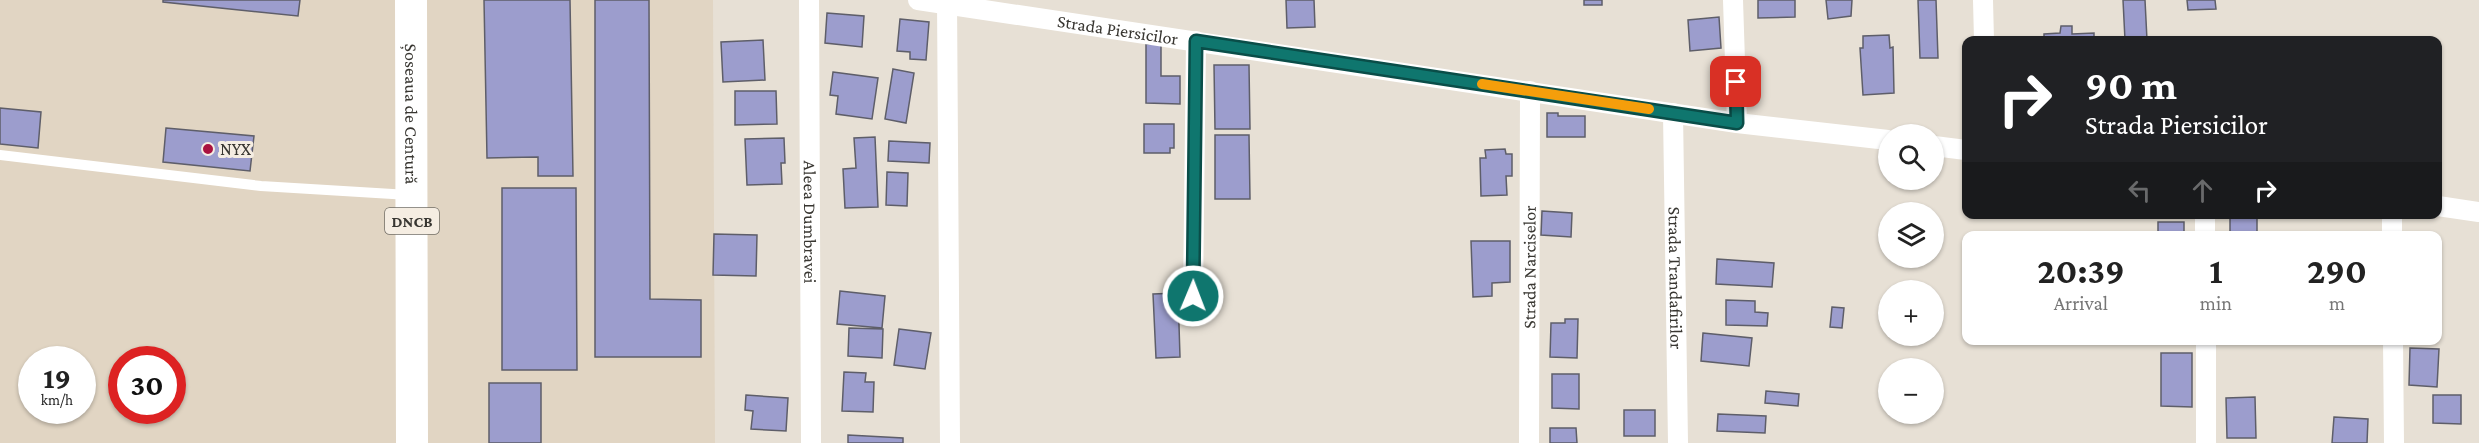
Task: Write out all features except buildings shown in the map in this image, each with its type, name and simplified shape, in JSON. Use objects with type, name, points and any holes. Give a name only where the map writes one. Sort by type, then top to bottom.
[{"type":"main road","name":"Șoseaua de Centură","points":[[411,0],[412,443]]},
{"type":"street","name":"Aleea Dumbravei","points":[[810,0],[811,443]]},
{"type":"street","name":"Strada Piersicilor","points":[[918,0],[1013,7],[1196,41],[1737,123],[1878,139]]},
{"type":"street","points":[[1733,0],[1737,123]]},
{"type":"street","points":[[1983,0],[1983,36]]},
{"type":"street","points":[[947,2],[950,443]]},
{"type":"street","points":[[1193,296],[1196,41]]},
{"type":"street","name":"Strada Narciselor","points":[[1529,443],[1530,91]]},
{"type":"street","name":"Strada Trandafirilor","points":[[1673,113],[1678,443]]},
{"type":"street","points":[[1944,147],[1962,150]]},
{"type":"street","points":[[2442,207],[2479,212]]},
{"type":"street","points":[[2206,345],[2206,443]]},
{"type":"street","points":[[2393,345],[2394,443]]},
{"type":"lane","points":[[0,155],[261,186],[412,195]]},
{"type":"shaded area","points":[[0,0],[713,0],[715,443],[0,443]]},
{"type":"slow traffic","points":[[1482,84],[1649,109]]},
{"type":"place","name":"NYX","points":[[208,149]]},
{"type":"route","points":[[1193,296],[1196,41],[1737,123],[1736,82]]}]
